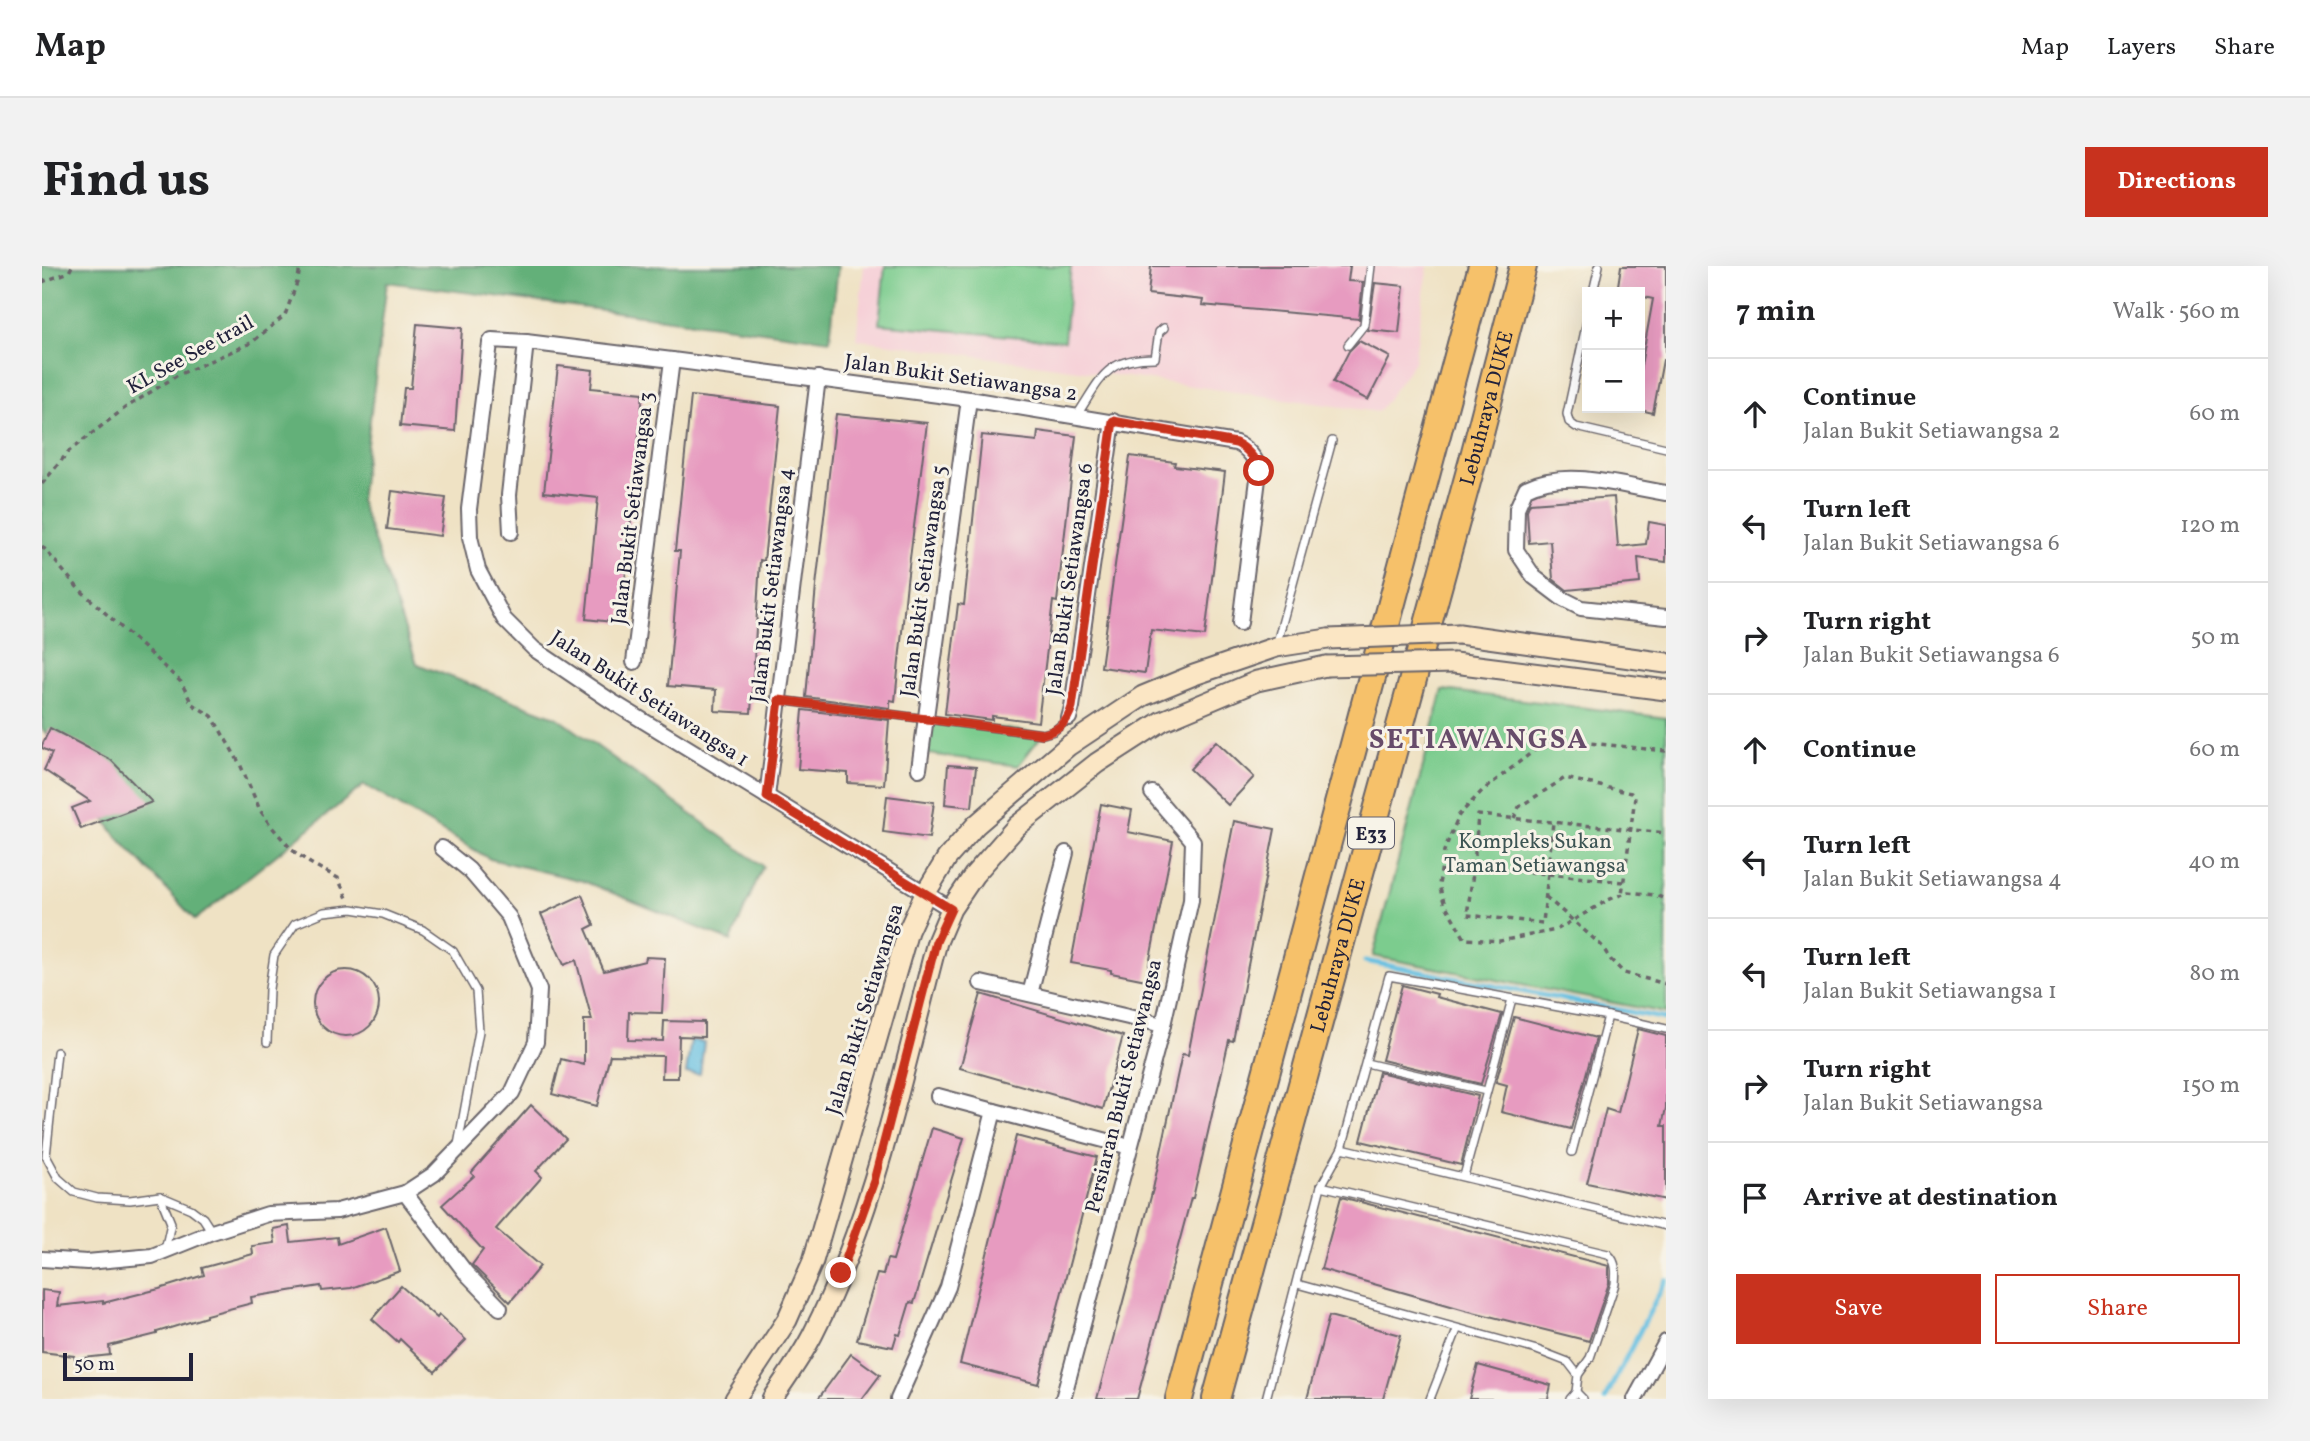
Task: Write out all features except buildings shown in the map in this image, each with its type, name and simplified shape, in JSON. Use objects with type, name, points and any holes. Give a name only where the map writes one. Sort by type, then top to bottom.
[{"type":"highway","name":"Lebuhraya DUKE","points":[[1179,1399],[1482,266]]},
{"type":"highway","name":"Lebuhraya DUKE","points":[[1216,1399],[1474,456],[1523,266]]},
{"type":"street","name":"Jalan Bukit Setiawangsa 2","points":[[490,344],[496,339],[526,342],[818,378],[1077,415],[1243,445],[1258,466],[1240,624]]},
{"type":"street","points":[[510,532],[509,495],[526,342]]},
{"type":"street","name":"Jalan Bukit Setiawangsa 1","points":[[490,344],[469,509],[470,537],[478,570],[504,619],[534,649],[611,701],[951,909]]},
{"type":"street","name":"Jalan Bukit Setiawangsa 3","points":[[634,662],[672,360]]},
{"type":"street","name":"Jalan Bukit Setiawangsa 4","points":[[767,797],[818,378]]},
{"type":"street","name":"Jalan Bukit Setiawangsa 5","points":[[919,769],[969,399]]},
{"type":"street","name":"Jalan Bukit Setiawangsa 6","points":[[1069,718],[1113,421]]},
{"type":"street","points":[[1666,493],[1574,479],[1544,480],[1526,488],[1517,508],[1516,550],[1534,577],[1563,599],[1581,608],[1666,617]]},
{"type":"street","name":"Jalan Bukit Setiawangsa","points":[[735,1399],[787,1320],[813,1261],[908,932],[925,894],[947,858],[976,825],[1068,746],[1143,696],[1194,675],[1276,647],[1328,639],[1459,634],[1666,663]]},
{"type":"street","points":[[772,1399],[813,1334],[841,1273],[874,1181],[936,942],[951,909],[974,875],[1017,826],[1097,763],[1162,721],[1257,681],[1326,666],[1454,663],[1666,690]]},
{"type":"street","name":"Persiaran Bukit Setiawangsa","points":[[1063,1399],[1163,1025],[1191,900],[1193,841],[1152,793]]},
{"type":"street","points":[[42,1259],[87,1262],[152,1256],[212,1232],[268,1214],[337,1211],[405,1193],[434,1174],[512,1093],[536,1042],[540,990],[509,917],[469,870],[442,848]]},
{"type":"street","points":[[1030,994],[1066,853]]},
{"type":"street","points":[[981,983],[1163,1025]]},
{"type":"street","points":[[938,1096],[1130,1147]]},
{"type":"street","points":[[898,1399],[948,1287],[994,1111]]},
{"type":"street","points":[[405,1193],[466,1273],[499,1308]]},
{"type":"street","points":[[1635,1399],[1666,1342]]},
{"type":"street","points":[[1652,1369],[1666,1376]]},
{"type":"lane","points":[[1348,345],[1364,325],[1371,266]]},
{"type":"lane","points":[[1595,287],[1599,266]]},
{"type":"lane","points":[[1077,415],[1112,366],[1136,358],[1155,358],[1158,332],[1164,328]]},
{"type":"lane","points":[[1582,344],[1567,414],[1569,422],[1576,427],[1666,448]]},
{"type":"lane","points":[[1276,647],[1332,441]]},
{"type":"lane","name":"Jalan Bukit Setiawangsa 6","points":[[779,700],[1043,734],[1054,731],[1069,718]]},
{"type":"lane","points":[[267,1042],[269,989],[274,955],[295,924],[324,912],[352,909],[383,914],[423,930],[453,951],[476,991],[479,1031],[457,1150]]},
{"type":"lane","points":[[1266,1399],[1321,1186],[1342,1148],[1389,976],[1666,1029]]},
{"type":"lane","points":[[1464,1176],[1512,999]]},
{"type":"lane","points":[[1572,1152],[1608,1016]]},
{"type":"lane","points":[[57,1052],[46,1156],[58,1178],[75,1192],[97,1198],[130,1200],[160,1196],[191,1209],[203,1218],[212,1232]]},
{"type":"lane","points":[[1366,1063],[1486,1091]]},
{"type":"lane","points":[[1342,1148],[1666,1226]]},
{"type":"lane","points":[[1321,1186],[1608,1254],[1613,1258],[1615,1284],[1590,1358],[1578,1375],[1576,1392],[1570,1399]]},
{"type":"lane","points":[[160,1196],[171,1223],[165,1251]]},
{"type":"lane","points":[[1297,1284],[1537,1350],[1568,1362],[1578,1375]]},
{"type":"lane","points":[[1430,1399],[1457,1329]]},
{"type":"lane","points":[[1576,1392],[1583,1399]]},
{"type":"path","points":[[42,282],[69,272],[72,266]]},
{"type":"path","name":"KL See See trail","points":[[42,484],[69,451],[125,408],[178,375],[251,343],[285,315],[298,280],[300,266]]},
{"type":"path","points":[[42,547],[78,587],[181,682],[192,704],[212,716],[240,764],[260,810],[271,827],[292,850],[338,878],[352,909]]},
{"type":"path","points":[[1666,751],[1571,741],[1536,748],[1482,791],[1459,815],[1444,851],[1439,885],[1444,902],[1465,939],[1500,941],[1556,930],[1628,892],[1666,899]]},
{"type":"path","points":[[1514,818],[1519,807],[1565,778],[1631,793],[1635,797],[1622,894]]},
{"type":"path","points":[[1553,822],[1544,923],[1467,915],[1478,815],[1630,829],[1666,833]]},
{"type":"path","points":[[1474,866],[1623,882]]},
{"type":"path","points":[[1546,897],[1601,945],[1611,960],[1625,973],[1666,984]]},
{"type":"shaded area","points":[[864,266],[1428,266],[1414,362],[1378,412],[856,339]]},
{"type":"green space","points":[[42,266],[838,266],[830,340],[387,282],[360,501],[417,664],[558,718],[763,866],[731,941],[583,881],[490,859],[364,785],[195,920],[115,834],[42,728]]},
{"type":"green space","points":[[885,266],[1071,266],[1064,341],[879,324]]},
{"type":"green space","name":"Kompleks Sukan Taman Setiawangsa","points":[[1443,690],[1666,718],[1666,1013],[1373,956]]},
{"type":"green space","points":[[926,718],[1043,734],[1018,766],[921,753]]},
{"type":"water","points":[[691,1040],[704,1042],[700,1074],[686,1073]]},
{"type":"waterway","points":[[1365,961],[1666,1019]]},
{"type":"waterway","points":[[1605,1399],[1666,1280]]},
{"type":"district","name":"SETIAWANGSA","points":[[1479,738]]},
{"type":"route","points":[[841,1273],[874,1181],[936,942],[951,909],[767,797],[779,700],[1043,734],[1054,731],[1069,718],[1072,707],[1113,421],[1243,445],[1259,471]]}]
